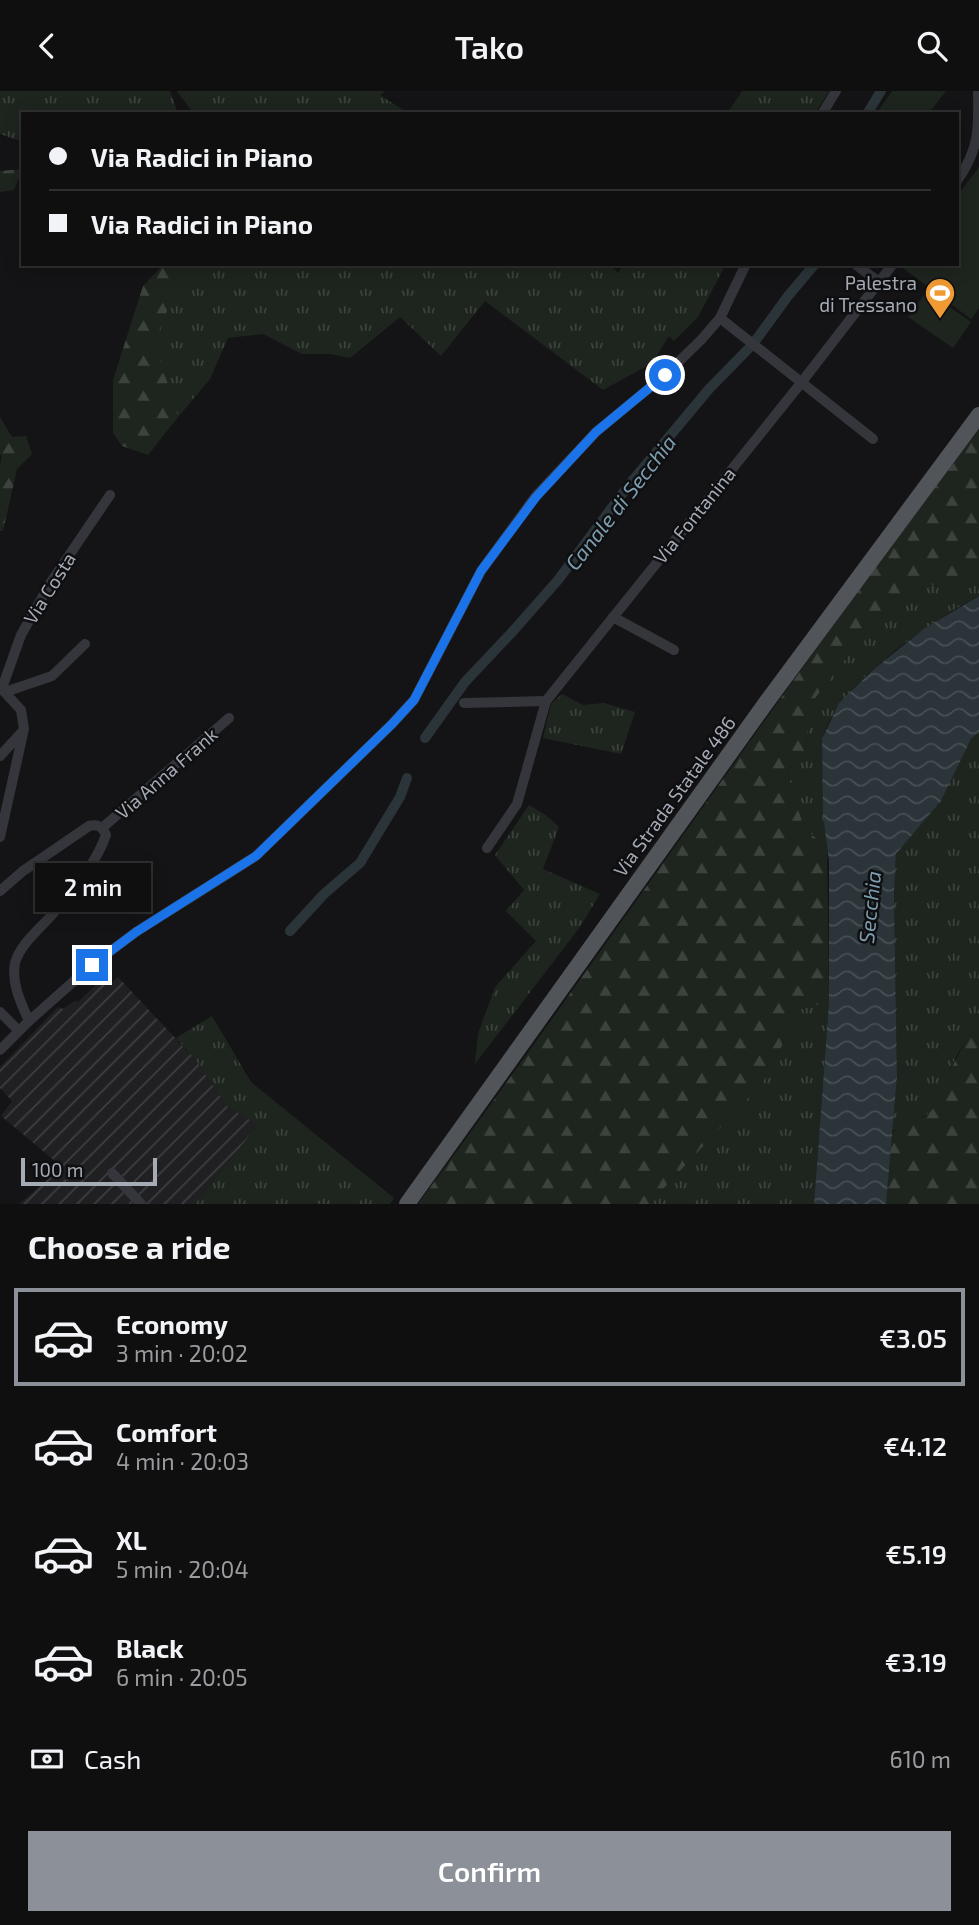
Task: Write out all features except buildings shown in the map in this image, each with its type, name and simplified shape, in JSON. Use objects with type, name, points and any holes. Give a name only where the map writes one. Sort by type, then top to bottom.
[{"type":"main road","name":"Via Strada Statale 486","points":[[407,1204],[768,700],[979,415]]},
{"type":"street","points":[[823,112],[836,91]]},
{"type":"street","points":[[959,178],[976,151],[979,131],[978,91]]},
{"type":"street","points":[[0,1050],[18,1030],[92,965],[136,932],[256,856],[383,733],[414,700],[481,571],[536,497],[596,432],[665,375],[720,318],[745,266]]},
{"type":"street","points":[[858,266],[879,282]]},
{"type":"street","name":"Via Fontanina","points":[[546,701],[802,383],[891,266]]},
{"type":"street","points":[[720,318],[873,439]]},
{"type":"street","name":"Via Costa","points":[[2,689],[21,635],[51,582],[110,495]]},
{"type":"street","points":[[613,617],[674,650]]},
{"type":"street","points":[[0,837],[24,729],[21,710],[2,689],[52,676],[85,645]]},
{"type":"street","points":[[464,703],[546,701],[517,804],[487,848]]},
{"type":"street","name":"Via Anna Frank","points":[[102,828],[229,718]]},
{"type":"street","points":[[0,756],[24,729]]},
{"type":"street","points":[[0,891],[23,871],[89,826],[97,825],[102,828],[106,835],[102,847],[66,899],[25,945],[16,962],[14,979],[29,1021]]},
{"type":"street","points":[[0,1012],[18,1030]]},
{"type":"street","points":[[112,1173],[141,1204]]},
{"type":"shaded area","points":[[118,977],[195,1059],[227,1106],[258,1125],[195,1204],[19,1204],[62,1167],[1,1116],[12,1101],[0,1088],[0,1067],[58,1007],[63,1009],[75,1001],[78,1002],[101,980],[108,986]]},
{"type":"green space","points":[[0,91],[170,91],[177,112],[21,112],[21,141],[0,134]]},
{"type":"green space","points":[[177,91],[385,91],[380,95],[406,112],[291,112],[193,112]]},
{"type":"green space","points":[[742,91],[829,91],[816,112],[728,112]]},
{"type":"green space","points":[[892,91],[946,91],[930,112],[877,112]]},
{"type":"green space","points":[[979,167],[979,308],[971,319],[903,268],[959,266],[959,193]]},
{"type":"green space","points":[[21,169],[14,190],[0,192],[0,171]]},
{"type":"green space","points":[[162,266],[198,266],[175,290],[155,342],[178,417],[148,455],[122,446],[113,433],[113,380],[143,286]]},
{"type":"green space","points":[[198,266],[612,266],[618,273],[623,266],[725,266],[698,317],[674,341],[669,336],[652,363],[603,390],[485,301],[441,356],[400,317],[350,358],[330,354],[302,354],[263,334],[228,338],[210,379],[178,417],[154,342],[175,290]]},
{"type":"green space","name":"Palestra di Tressano","points":[[927,291],[971,322],[953,348],[908,317]]},
{"type":"green space","points":[[0,417],[12,437],[26,436],[32,454],[17,469],[3,531],[0,531]]},
{"type":"green space","points":[[979,429],[979,573],[913,590],[878,616],[810,705],[805,752],[787,772],[804,828],[827,847],[829,1002],[801,1009],[763,1082],[649,1204],[418,1204],[836,621]]},
{"type":"green space","points":[[979,573],[979,596],[936,621],[888,657],[865,677],[831,719],[822,745],[827,847],[804,828],[787,772],[805,752],[810,705],[878,616],[913,590]]},
{"type":"green space","points":[[562,694],[583,705],[604,703],[635,712],[621,754],[543,738],[551,704]]},
{"type":"green space","points":[[979,732],[979,1027],[964,1043],[956,1057],[939,1104],[929,1114],[892,1132],[897,1077],[894,894],[896,854],[941,801],[971,739]]},
{"type":"green space","points":[[529,805],[559,827],[543,869],[600,894],[580,927],[475,1064],[478,1034],[495,987],[536,941],[506,911],[524,890],[495,855]]},
{"type":"green space","points":[[829,1002],[814,1204],[649,1204],[763,1082],[801,1009]]},
{"type":"green space","points":[[212,1016],[251,1082],[394,1198],[390,1204],[195,1204],[258,1125],[227,1106],[195,1059],[176,1038]]},
{"type":"green space","points":[[979,1027],[979,1204],[875,1204],[880,1145],[900,1126],[924,1117],[940,1103],[948,1074],[969,1035]]},
{"type":"water","name":"Secchia","points":[[979,596],[979,732],[971,739],[941,801],[896,854],[894,894],[897,1077],[886,1204],[814,1204],[829,1002],[829,862],[823,814],[822,739],[839,703],[875,668],[925,628]]},
{"type":"waterway","name":"Canale di Secchia","points":[[868,112],[881,91]]},
{"type":"waterway","name":"Canale di Secchia","points":[[425,738],[465,682],[558,580],[628,486],[709,389],[753,344],[813,266]]},
{"type":"waterway","name":"Canale di Secchia","points":[[290,931],[324,894],[360,863],[400,797],[407,778]]},
{"type":"place","name":"Palestra di Tressano","points":[[940,320]]},
{"type":"route","points":[[92,965],[136,932],[223,880],[256,856],[392,724],[414,700],[481,571],[536,497],[596,432],[665,375]]}]
